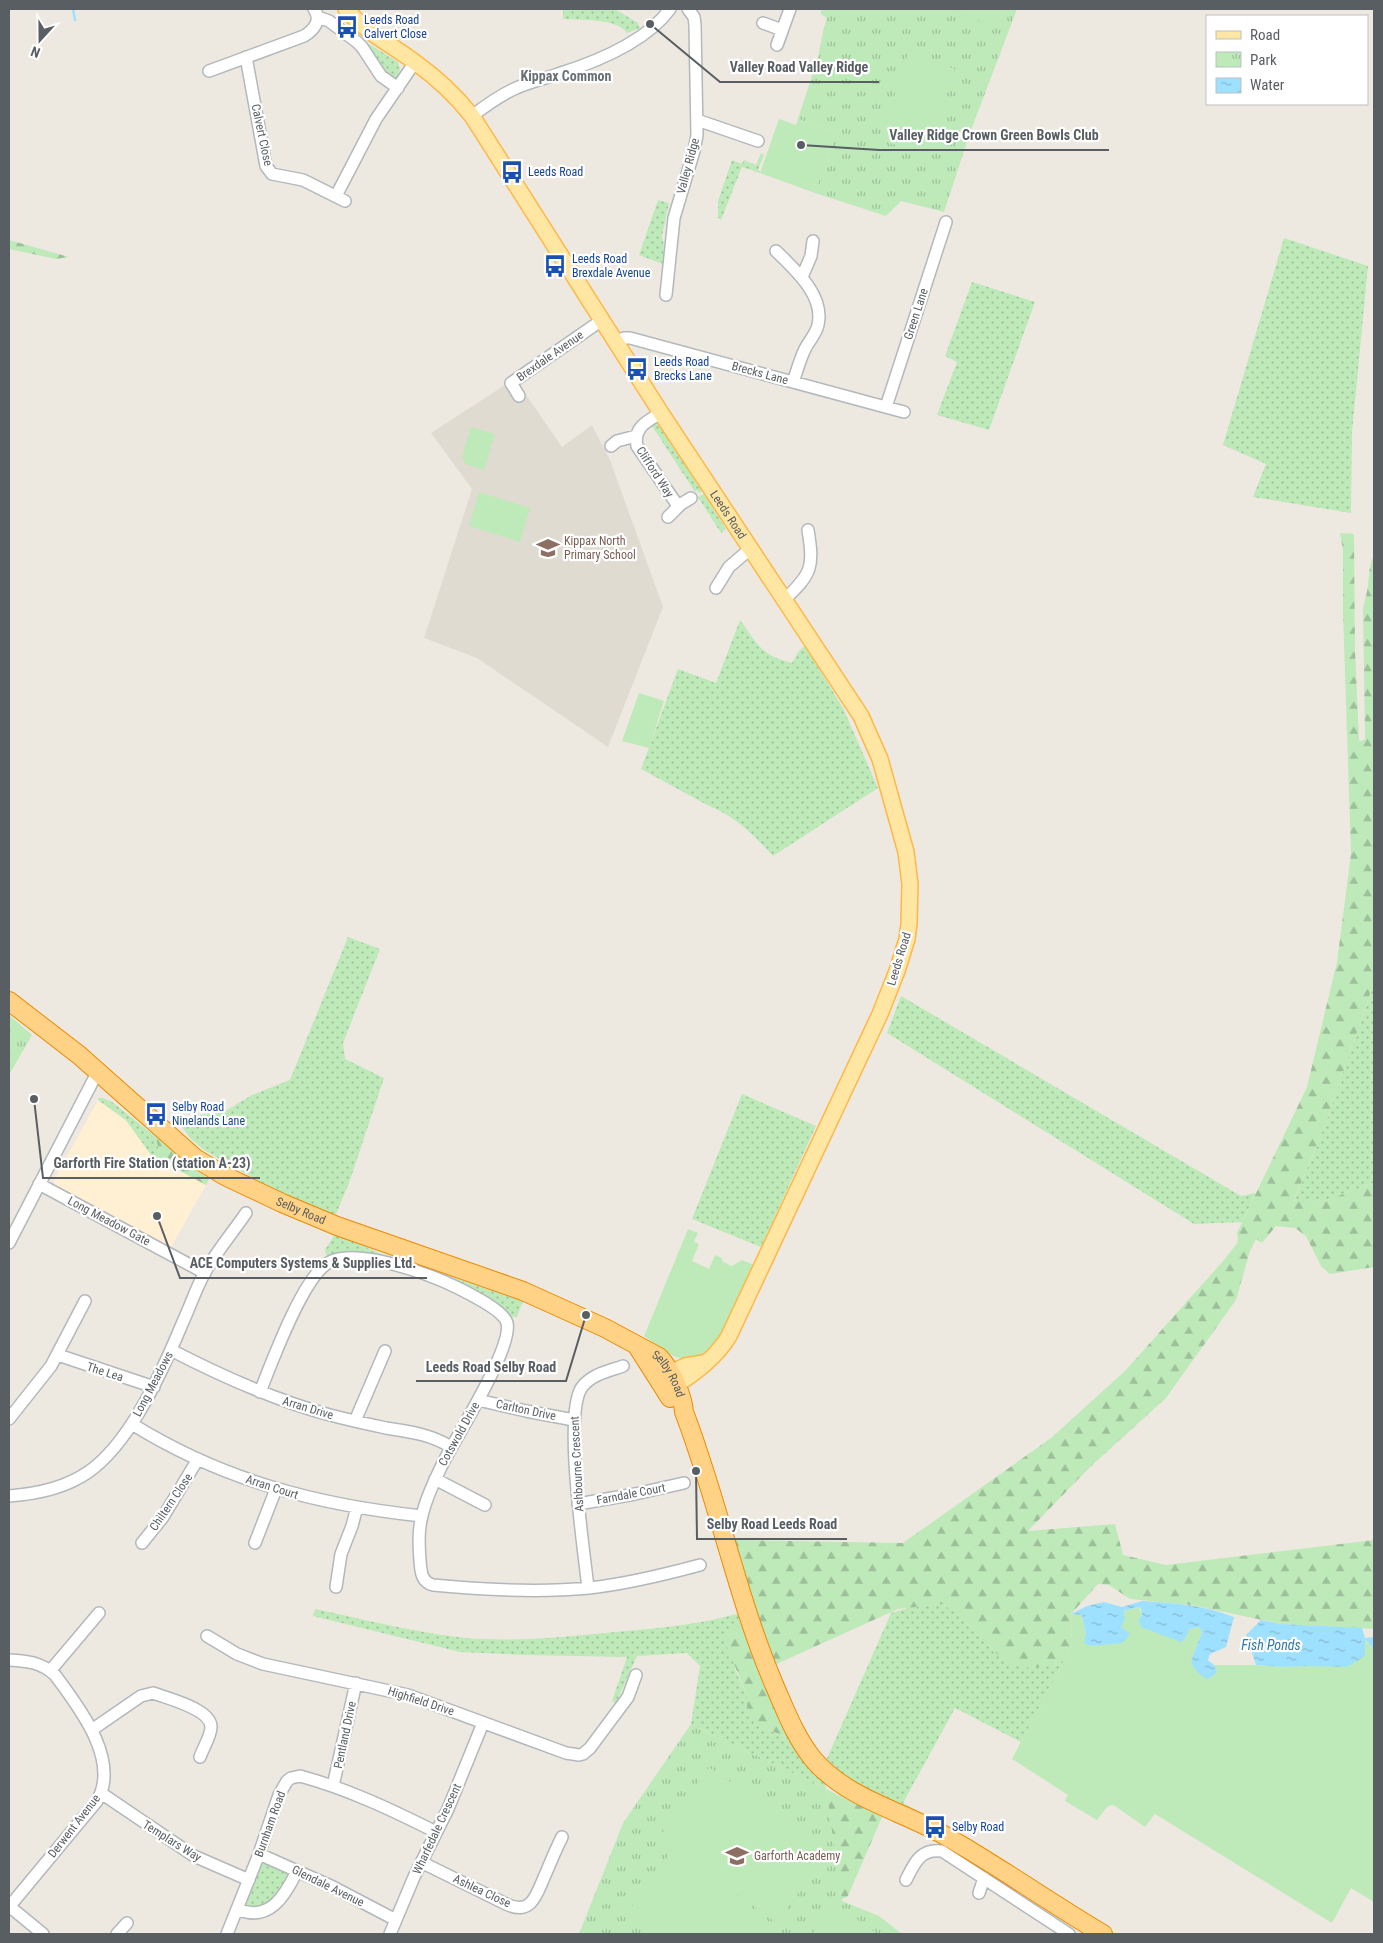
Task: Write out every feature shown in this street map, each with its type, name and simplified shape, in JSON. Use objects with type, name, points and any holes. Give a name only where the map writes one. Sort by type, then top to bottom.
[{"type":"highway","name":"Selby Road","points":[[9,1001],[98,1071],[195,1158],[225,1176],[282,1203],[338,1226],[523,1291],[605,1328],[659,1357],[674,1405],[684,1412],[709,1482],[757,1642],[798,1737],[812,1758],[830,1776],[862,1796],[953,1840],[1103,1934]]},
{"type":"main road","name":"Leeds Road","points":[[346,9],[360,24],[415,62],[451,92],[472,116],[661,413],[861,716],[880,759],[894,805],[909,868],[909,924],[902,955],[880,1014],[736,1322],[722,1346],[703,1363],[685,1366],[668,1382]]},
{"type":"street","points":[[472,116],[515,88],[597,60],[634,40],[658,23],[670,9]]},
{"type":"street","name":"Valley Ridge","points":[[666,295],[674,218],[694,151],[697,120],[695,25],[694,17],[688,9]]},
{"type":"street","points":[[776,45],[790,9]]},
{"type":"street","points":[[210,71],[304,36],[313,29],[316,13],[357,42],[381,76],[398,88]]},
{"type":"street","points":[[763,24],[782,30]]},
{"type":"street","name":"Calvert Close","points":[[246,57],[269,170],[277,175],[302,180],[340,199],[376,119],[415,62]]},
{"type":"street","points":[[697,120],[758,141]]},
{"type":"street","name":"Green Lane","points":[[886,407],[946,222]]},
{"type":"street","points":[[802,277],[811,256],[813,241]]},
{"type":"street","points":[[776,251],[802,277],[816,302],[819,317],[816,331],[803,354],[793,382]]},
{"type":"street","name":"Brexdale Avenue","points":[[519,396],[511,383],[602,320]]},
{"type":"street","name":"Brecks Lane","points":[[616,342],[624,338],[630,338],[904,412]]},
{"type":"street","name":"Clifford Way","points":[[661,413],[641,426],[636,436],[637,446],[678,506]]},
{"type":"street","name":"Clifford Way","points":[[611,446],[617,441],[636,436]]},
{"type":"street","name":"Clifford Way","points":[[668,517],[678,506],[691,498]]},
{"type":"street","points":[[784,600],[803,581],[810,568],[812,553],[808,530]]},
{"type":"street","name":"Leeds Road","points":[[716,588],[729,567],[750,549]]},
{"type":"street","points":[[9,1243],[98,1071]]},
{"type":"street","name":"Long Meadow Gate","points":[[39,1184],[204,1273]]},
{"type":"street","name":"Long Meadows","points":[[9,1496],[48,1491],[80,1478],[107,1457],[122,1440],[154,1387],[204,1273],[246,1213]]},
{"type":"street","name":"Cotswold Drive","points":[[260,1392],[289,1321],[322,1267],[335,1260],[354,1258],[391,1264],[431,1276],[463,1291],[503,1316],[507,1325],[503,1345],[478,1400],[435,1479],[422,1516],[420,1532],[421,1574],[423,1578],[429,1584],[484,1590],[536,1591],[588,1588],[663,1575],[700,1565]]},
{"type":"street","points":[[9,1419],[58,1355],[85,1301]]},
{"type":"street","name":"Arran Drive","points":[[171,1350],[215,1373],[295,1405],[354,1421],[418,1432],[440,1440],[452,1447]]},
{"type":"street","points":[[354,1421],[385,1351]]},
{"type":"street","name":"The Lea","points":[[58,1355],[154,1387]]},
{"type":"street","name":"Ashbourne Crescent","points":[[588,1588],[578,1504],[574,1420],[577,1398],[583,1386],[593,1377],[623,1366]]},
{"type":"street","name":"Carlton Drive","points":[[478,1400],[574,1420]]},
{"type":"street","name":"Arran Court","points":[[132,1424],[168,1445],[198,1459],[276,1489],[320,1501],[422,1516]]},
{"type":"street","name":"Chiltern Close","points":[[142,1543],[172,1502],[198,1459]]},
{"type":"street","points":[[435,1479],[485,1505]]},
{"type":"street","name":"Farndale Court","points":[[578,1504],[684,1483]]},
{"type":"street","points":[[255,1543],[276,1489]]},
{"type":"street","points":[[336,1587],[341,1554],[357,1507]]},
{"type":"street","points":[[9,1660],[35,1662],[50,1671],[99,1613]]},
{"type":"street","name":"Highfield Drive","points":[[207,1636],[237,1654],[263,1664],[356,1683],[420,1699],[551,1749],[579,1755],[588,1751],[628,1697],[636,1675]]},
{"type":"street","name":"Derwent Avenue","points":[[9,1907],[97,1801],[101,1793],[104,1777],[102,1762],[92,1729],[50,1671]]},
{"type":"street","name":"Pentland Drive","points":[[333,1786],[356,1683]]},
{"type":"street","points":[[92,1729],[141,1696],[153,1693],[159,1694],[202,1712],[210,1720],[210,1730],[200,1757]]},
{"type":"street","name":"Wharfedale Crescent","points":[[390,1934],[421,1862],[448,1808],[483,1723]]},
{"type":"street","name":"Burnham Road","points":[[227,1934],[269,1821],[287,1781],[291,1778],[300,1776],[333,1786],[375,1802],[436,1832]]},
{"type":"street","name":"Templars Way","points":[[101,1793],[194,1856],[248,1880]]},
{"type":"street","name":"Ashlea Close","points":[[421,1862],[512,1907],[518,1908],[525,1906],[536,1898],[562,1837]]},
{"type":"street","points":[[906,1880],[916,1860],[928,1851],[934,1850],[948,1854],[1069,1934]]},
{"type":"street","name":"Glendale Avenue","points":[[258,1854],[333,1887],[396,1920]]},
{"type":"street","points":[[237,1909],[255,1914],[270,1908],[285,1893],[296,1871]]},
{"type":"street","points":[[979,1893],[984,1878]]},
{"type":"street","points":[[9,1907],[43,1934]]},
{"type":"street","points":[[117,1934],[126,1923]]},
{"type":"shaded area","name":"Kippax North Primary School","points":[[505,385],[515,399],[524,392],[562,447],[592,425],[610,460],[663,607],[608,747],[477,658],[424,638],[472,489],[431,433]]},
{"type":"shaded area","points":[[98,1100],[126,1121],[151,1155],[206,1185],[171,1247],[55,1185],[54,1180]]},
{"type":"green space","points":[[563,9],[615,9],[638,23],[640,28],[627,33],[622,28],[607,22],[563,19]]},
{"type":"green space","points":[[821,9],[1017,9],[971,130],[944,212],[901,201],[886,216],[815,193],[821,175],[824,175],[829,159],[827,158],[836,132],[798,119],[818,57],[827,18],[821,14]]},
{"type":"green space","points":[[947,9],[996,9],[991,25]]},
{"type":"green space","points":[[361,39],[398,62],[400,69],[397,79],[386,76]]},
{"type":"green space","points":[[908,53],[955,69],[927,155],[880,140]]},
{"type":"green space","points":[[779,119],[796,125],[798,119],[836,132],[827,158],[829,159],[824,175],[821,175],[815,193],[760,173]]},
{"type":"green space","points":[[761,153],[764,155],[758,170],[760,173],[742,167],[721,220],[718,218],[718,201],[732,160],[742,164],[744,160],[756,165]]},
{"type":"green space","points":[[658,200],[669,203],[662,236],[664,246],[663,264],[639,255]]},
{"type":"green space","points":[[1284,238],[1368,266],[1352,432],[1351,513],[1253,497],[1266,464],[1223,445]]},
{"type":"green space","points":[[9,240],[69,257],[56,259],[9,249]]},
{"type":"green space","points":[[972,282],[1035,302],[989,430],[937,415],[957,362],[945,356]]},
{"type":"green space","points":[[656,424],[660,426],[702,491],[699,493],[697,490],[695,492],[652,426]]},
{"type":"green space","points":[[471,427],[495,434],[484,470],[465,464],[462,457]]},
{"type":"green space","points":[[479,492],[530,508],[520,542],[469,526]]},
{"type":"green space","points":[[704,494],[726,529],[721,533],[698,497]]},
{"type":"green space","points":[[1340,533],[1354,534],[1355,650],[1359,741],[1365,740],[1363,610],[1370,568],[1374,558],[1374,982],[1325,1125],[1293,1202],[1324,1201],[1374,1183],[1374,1267],[1330,1274],[1321,1266],[1306,1236],[1295,1228],[1276,1226],[1262,1243],[1256,1239],[1250,1251],[1236,1300],[1166,1398],[1089,1468],[1028,1531],[1115,1524],[1123,1555],[1166,1565],[1374,1540],[1374,1629],[1281,1624],[1191,1605],[1130,1599],[1109,1585],[1098,1584],[1071,1614],[1072,1645],[1053,1666],[1022,1668],[1004,1661],[955,1612],[942,1604],[898,1609],[772,1666],[734,1540],[903,1543],[1051,1438],[1125,1371],[1238,1242],[1237,1233],[1307,1087],[1337,962],[1351,854],[1343,613],[1343,550]]},
{"type":"green space","points":[[740,620],[761,648],[782,660],[792,663],[799,651],[805,646],[843,708],[878,788],[773,856],[752,834],[727,815],[641,769],[678,669],[716,683]]},
{"type":"green space","points":[[639,693],[664,701],[649,748],[622,741]]},
{"type":"green space","points":[[348,937],[380,949],[343,1043],[345,1059],[384,1078],[349,1183],[336,1214],[332,1216],[283,1195],[204,1150],[190,1138],[177,1120],[227,1110],[252,1095],[290,1080]]},
{"type":"green space","points":[[1374,982],[1374,1183],[1324,1201],[1293,1203],[1325,1125]]},
{"type":"green space","points":[[901,996],[1241,1196],[1256,1193],[1242,1222],[1194,1224],[887,1033]]},
{"type":"green space","points":[[9,1015],[32,1035],[9,1075]]},
{"type":"green space","points":[[742,1094],[816,1126],[761,1247],[692,1219]]},
{"type":"green space","points":[[98,1098],[112,1102],[156,1137],[159,1152],[156,1158],[151,1155],[126,1120],[98,1100]]},
{"type":"green space","points":[[156,1137],[190,1166],[209,1179],[206,1185],[156,1158],[159,1152]]},
{"type":"green space","points":[[688,1229],[698,1233],[694,1242],[699,1244],[692,1261],[709,1269],[715,1255],[722,1258],[723,1262],[732,1266],[742,1260],[754,1265],[736,1309],[718,1340],[707,1351],[694,1358],[680,1358],[666,1352],[644,1336]]},
{"type":"green space","points":[[335,1234],[389,1257],[350,1254],[327,1257],[325,1250]]},
{"type":"green space","points":[[442,1274],[523,1301],[517,1317],[509,1317]]},
{"type":"green space","points":[[942,1604],[955,1612],[1004,1661],[1053,1666],[1072,1645],[1021,1742],[955,1708],[903,1803],[957,1833],[871,1794],[825,1763],[891,1613],[912,1607]]},
{"type":"green space","points":[[1139,1607],[1142,1615],[1185,1639],[1190,1629],[1199,1627],[1202,1632],[1191,1661],[1217,1671],[1214,1665],[1311,1666],[1365,1639],[1374,1651],[1374,1902],[1351,1888],[1332,1923],[1155,1814],[1145,1827],[1111,1805],[1107,1807],[1097,1820],[1065,1801],[1068,1795],[1012,1759],[1072,1645],[1071,1614],[1082,1615],[1086,1634],[1121,1627],[1123,1611]]},
{"type":"green space","points":[[315,1609],[386,1625],[477,1639],[556,1637],[663,1627],[694,1623],[740,1613],[743,1624],[735,1669],[747,1695],[747,1706],[760,1727],[791,1738],[795,1750],[825,1781],[826,1789],[691,1724],[700,1666],[687,1653],[637,1656],[616,1703],[612,1701],[627,1657],[460,1652],[313,1616]]},
{"type":"green space","points":[[743,1624],[791,1738],[760,1727],[752,1719],[747,1706],[747,1695],[724,1640],[731,1629]]},
{"type":"green space","name":"Garforth Academy","points":[[691,1724],[826,1789],[842,1901],[879,1916],[902,1934],[579,1934],[623,1823]]},
{"type":"green space","points":[[709,1767],[828,1851],[777,1923],[658,1839]]},
{"type":"green space","points":[[826,1789],[882,1817],[848,1896],[841,1900]]},
{"type":"green space","points":[[670,1853],[781,1933],[652,1934],[626,1915]]},
{"type":"green space","points":[[266,1863],[288,1871],[289,1874],[277,1897],[255,1910],[246,1906],[245,1901],[260,1865]]},
{"type":"green space","points":[[835,1903],[877,1934],[812,1934]]},
{"type":"water","points":[[1142,1601],[1200,1607],[1234,1617],[1226,1647],[1210,1654],[1208,1660],[1217,1671],[1213,1676],[1207,1679],[1204,1677],[1195,1669],[1191,1661],[1202,1632],[1199,1627],[1190,1629],[1185,1639],[1181,1642],[1141,1627],[1139,1620],[1142,1615],[1139,1607],[1123,1611],[1125,1619],[1121,1627],[1130,1634],[1122,1643],[1091,1646],[1084,1643],[1086,1634],[1082,1615],[1071,1614],[1087,1606],[1104,1602],[1122,1607]]},
{"type":"water","name":"Fish Ponds","points":[[1261,1620],[1281,1624],[1362,1628],[1365,1638],[1374,1637],[1374,1650],[1365,1639],[1365,1656],[1347,1667],[1256,1665],[1246,1635]]},
{"type":"waterway","points":[[73,9],[75,20]]},
{"type":"place","name":"Valley Road Valley Ridge","points":[[650,24]]},
{"type":"place","name":"Leeds Road Calvert Close","points":[[347,27]]},
{"type":"place","name":"Valley Ridge Crown Green Bowls Club","points":[[801,145]]},
{"type":"place","name":"Leeds Road","points":[[512,172]]},
{"type":"place","name":"Leeds Road Brexdale Avenue","points":[[555,266]]},
{"type":"place","name":"Leeds Road Brecks Lane","points":[[637,369]]},
{"type":"place","name":"Kippax North Primary School","points":[[548,548]]},
{"type":"place","name":"Garforth Fire Station (station A-23)","points":[[34,1099]]},
{"type":"place","name":"Selby Road Ninelands Lane","points":[[156,1114]]},
{"type":"place","name":"ACE Computers Systems & Supplies Ltd.","points":[[157,1216]]},
{"type":"place","name":"Leeds Road Selby Road","points":[[586,1315]]},
{"type":"place","name":"Selby Road Leeds Road","points":[[696,1471]]},
{"type":"place","name":"Selby Road","points":[[935,1827]]},
{"type":"place","name":"Garforth Academy","points":[[737,1856]]},
{"type":"district","name":"Kippax Common","points":[[566,76]]}]
